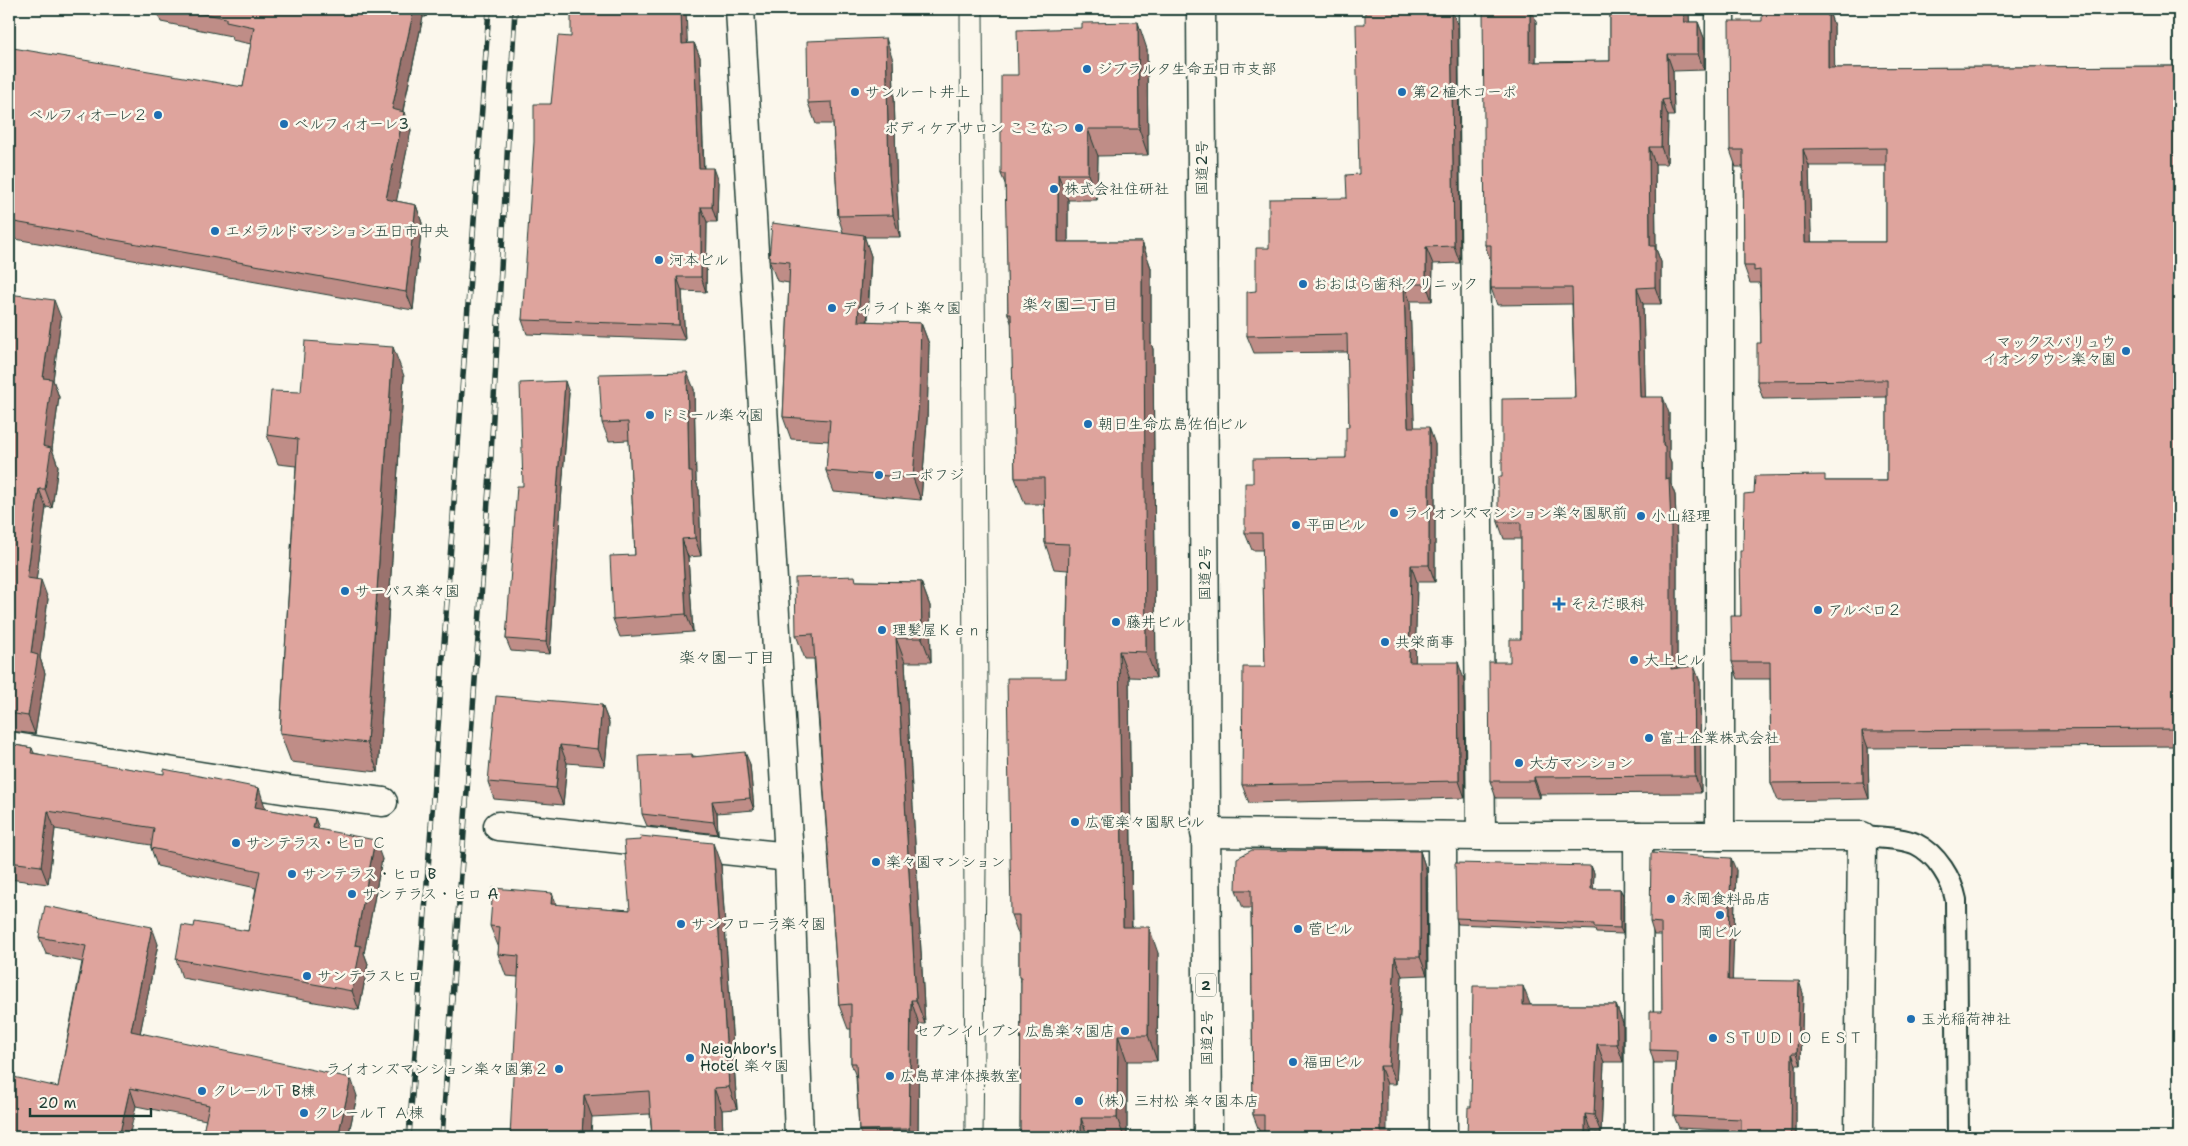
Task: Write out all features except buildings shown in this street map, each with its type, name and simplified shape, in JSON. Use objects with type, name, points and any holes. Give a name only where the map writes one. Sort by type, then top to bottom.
[{"type":"main road","points":[[740,9],[789,858],[799,1137]]},
{"type":"main road","name":"国道2号","points":[[1202,9],[1208,1137]]},
{"type":"main road","points":[[1473,9],[1482,836]]},
{"type":"main road","points":[[1720,9],[1720,836]]},
{"type":"main road","points":[[9,746],[294,791],[383,802]]},
{"type":"main road","points":[[498,826],[789,858]]},
{"type":"main road","points":[[1205,833],[1442,836],[1862,836],[1859,1137]]},
{"type":"main road","points":[[1442,836],[1443,1137]]},
{"type":"main road","points":[[1638,836],[1639,1137]]},
{"type":"lane","points":[[1862,836],[1916,844],[1937,862],[1954,887],[1956,900],[1958,1137]]},
{"type":"tram line","points":[[960,9],[965,1137]]},
{"type":"tram line","points":[[983,9],[988,689],[983,1137]]},
{"type":"railway","points":[[409,1137],[489,9]]},
{"type":"railway","points":[[442,1137],[490,473],[515,9]]},
{"type":"place","name":"ジブラルタ生命五日市支部","points":[[1087,69]]},
{"type":"place","name":"サンルート井上","points":[[855,92]]},
{"type":"place","name":"第２植木コーポ","points":[[1402,92]]},
{"type":"place","name":"ベルフィオーレ２","points":[[158,115]]},
{"type":"place","name":"ベルフィオーレ3","points":[[284,124]]},
{"type":"place","name":"ボディケアサロン ここなつ","points":[[1079,128]]},
{"type":"place","name":"株式会社住研社","points":[[1054,189]]},
{"type":"place","name":"エメラルドマンション五日市中央","points":[[215,231]]},
{"type":"place","name":"河本ビル","points":[[659,260]]},
{"type":"place","name":"おおはら歯科クリニック","points":[[1303,284]]},
{"type":"place","name":"ディライト楽々園","points":[[832,308]]},
{"type":"place","name":"マックスバリュウ イオンタウン楽々園","points":[[2126,351]]},
{"type":"place","name":"ドミール楽々園","points":[[650,415]]},
{"type":"place","name":"朝日生命広島佐伯ビル","points":[[1088,424]]},
{"type":"place","name":"コーポフジ","points":[[879,475]]},
{"type":"place","name":"ライオンズマンション楽々園駅前","points":[[1394,513]]},
{"type":"place","name":"小山経理","points":[[1641,516]]},
{"type":"place","name":"平田ビル","points":[[1296,525]]},
{"type":"place","name":"サーパス楽々園","points":[[345,591]]},
{"type":"place","name":"そえだ眼科","points":[[1559,604]]},
{"type":"place","name":"アルベロ２","points":[[1818,610]]},
{"type":"place","name":"藤井ビル","points":[[1116,622]]},
{"type":"place","name":"理髪屋Ｋｅｎ","points":[[882,630]]},
{"type":"place","name":"共栄商事","points":[[1385,642]]},
{"type":"place","name":"大上ビル","points":[[1634,660]]},
{"type":"place","name":"富士企業株式会社","points":[[1649,738]]},
{"type":"place","name":"大方マンション","points":[[1519,763]]},
{"type":"place","name":"広電楽々園駅ビル","points":[[1075,822]]},
{"type":"place","name":"サンテラス・ヒロ Ｃ","points":[[236,843]]},
{"type":"place","name":"楽々園マンション","points":[[876,862]]},
{"type":"place","name":"サンテラス・ヒロ B","points":[[292,874]]},
{"type":"place","name":"サンテラス・ヒロ A","points":[[352,894]]},
{"type":"place","name":"永岡食料品店","points":[[1671,899]]},
{"type":"place","name":"岡ビル","points":[[1720,915]]},
{"type":"place","name":"サンフローラ楽々園","points":[[681,924]]},
{"type":"place","name":"菅ビル","points":[[1298,929]]},
{"type":"place","name":"サンテラスヒロ","points":[[307,976]]},
{"type":"place","name":"玉光稲荷神社","points":[[1911,1019]]},
{"type":"place","name":"セブンイレブン 広島楽々園店","points":[[1125,1031]]},
{"type":"place","name":"ＳＴＵＤＩＯ ＥＳＴ","points":[[1713,1038]]},
{"type":"place","name":"Neighbor's Hotel 楽々園","points":[[690,1058]]},
{"type":"place","name":"福田ビル","points":[[1293,1062]]},
{"type":"place","name":"ライオンズマンション楽々園第２","points":[[559,1069]]},
{"type":"place","name":"広島草津体操教室","points":[[890,1076]]},
{"type":"place","name":"クレールＴ B棟","points":[[202,1091]]},
{"type":"place","name":"（株）三村松 楽々園本店","points":[[1079,1101]]},
{"type":"place","name":"クレールＴ Ａ棟","points":[[304,1113]]},
{"type":"district","name":"楽々園二丁目","points":[[1070,304]]},
{"type":"district","name":"楽々園一丁目","points":[[727,657]]}]
